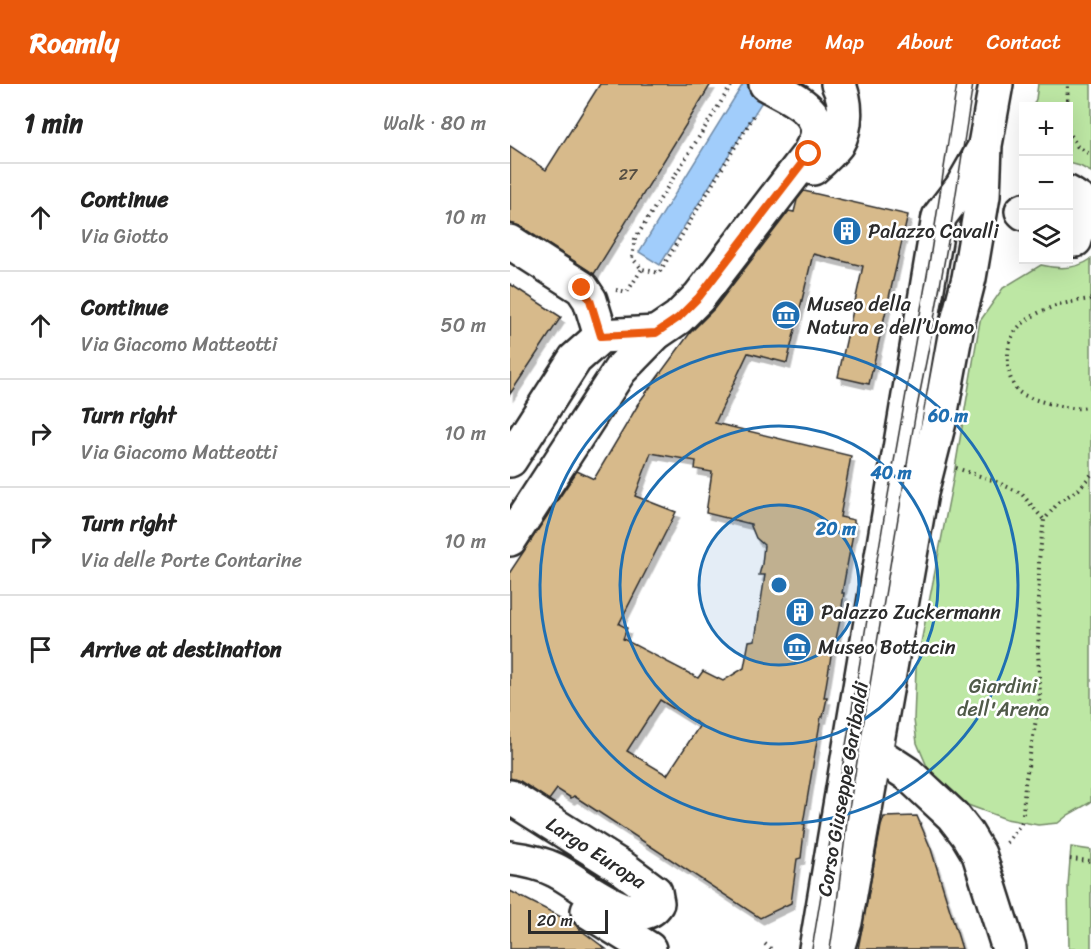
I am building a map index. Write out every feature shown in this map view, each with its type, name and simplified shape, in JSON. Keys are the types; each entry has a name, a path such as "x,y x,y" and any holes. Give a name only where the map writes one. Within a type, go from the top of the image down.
{"street":[{"path":"782,189 826,158 838,142 844,123 844,104 838,84"},
{"name":"Corso Giuseppe Garibaldi","path":"837,949 845,922 921,493 939,422 957,325 969,278 983,196 985,145 996,84"},
{"path":"510,539 620,370 656,333 678,318 699,297 809,154 818,136 817,120 806,107 764,94"},
{"name":"Corso Giuseppe Garibaldi","path":"816,949 939,217 962,187 985,145"},
{"path":"1073,196 1085,204 1080,211 1086,223 1077,227 1075,240 1073,240"},
{"path":"510,242 582,288 590,300 601,336"},
{"path":"511,456 575,359 601,336 656,333"},
{"path":"876,753 908,774 953,816 967,834 979,854 1009,949"},
{"name":"Largo Europa","path":"510,797 624,869 655,892 657,903 654,909 634,913 615,906 555,870 528,860 510,860"},
{"name":"Largo Europa","path":"510,860 649,949"}],"path":[{"path":"1067,102 1068,84"},
{"path":"731,86 635,239 632,258 642,269 659,273 764,94"},
{"path":"1073,139 1077,146 1091,155"},
{"path":"627,292 642,269"},
{"path":"1091,299 1066,302 1038,313 1020,326 1008,346 1008,372 1019,392 1027,397 1074,408 1091,407"},
{"path":"949,466 992,480 1021,493 1044,520"},
{"path":"1023,814 1027,772 1040,696 1039,560 1044,520 1059,502 1078,489 1091,475"},
{"path":"1007,843 1022,822"},
{"path":"1070,859 1091,861"},
{"path":"765,944 771,949"}],"green space":[{"path":"1038,84 1091,84 1091,172 1073,164 1073,102 1035,102"},
{"name":"Giardini dell'Arena","path":"1091,259 1091,802 1058,823 1038,825 1006,819 957,801 929,771 917,743 914,720 916,668 953,480 980,321 1003,288 1041,265 1067,268"},
{"path":"1071,847 1091,850 1091,949 1069,949 1068,886"}],"water":[{"path":"743,84 773,84 660,265 639,252"}],"building":[{"path":"600,84 711,84 594,274 520,226 510,223 510,146 546,170"},
{"path":"804,191 908,215 869,384 838,377 863,266 813,254 787,363 748,353 715,423 851,456 840,517 854,520 855,523 842,593 844,593 840,620 835,644 833,644 824,698 827,698 823,717 821,717 803,824 805,824 801,858 797,859 791,903 760,918 574,796 571,798 557,789 549,800 520,781 510,778 510,572 577,471 594,479 637,405 690,333 714,309 789,211 794,212 797,200","holes":["651,453 696,461 695,469 712,472 706,513 751,524 756,538 764,545 759,575 765,575 755,640 749,641 744,668 723,681 703,671 698,678 623,639 627,628 619,624 676,512 635,496","660,700 700,725 667,775 627,751"]},
{"path":"510,284 561,317 510,394"},
{"path":"917,816 931,849 962,949 858,949 884,817"},
{"path":"510,891 575,924 606,949 510,949"}],"tram line":[{"path":"812,949 930,258 957,84"},
{"path":"830,949 847,821 915,417 952,219 973,84"}],"place":[{"name":"Palazzo Cavalli","path":"847,231"},
{"name":"Museo della Natura e dell’Uomo","path":"786,315"},
{"name":"Palazzo Zuckermann","path":"800,612"},
{"name":"Museo Bottacin","path":"797,647"}],"route":[{"path":"582,288 590,300 601,336 656,333 678,318 699,297 809,154"}]}
